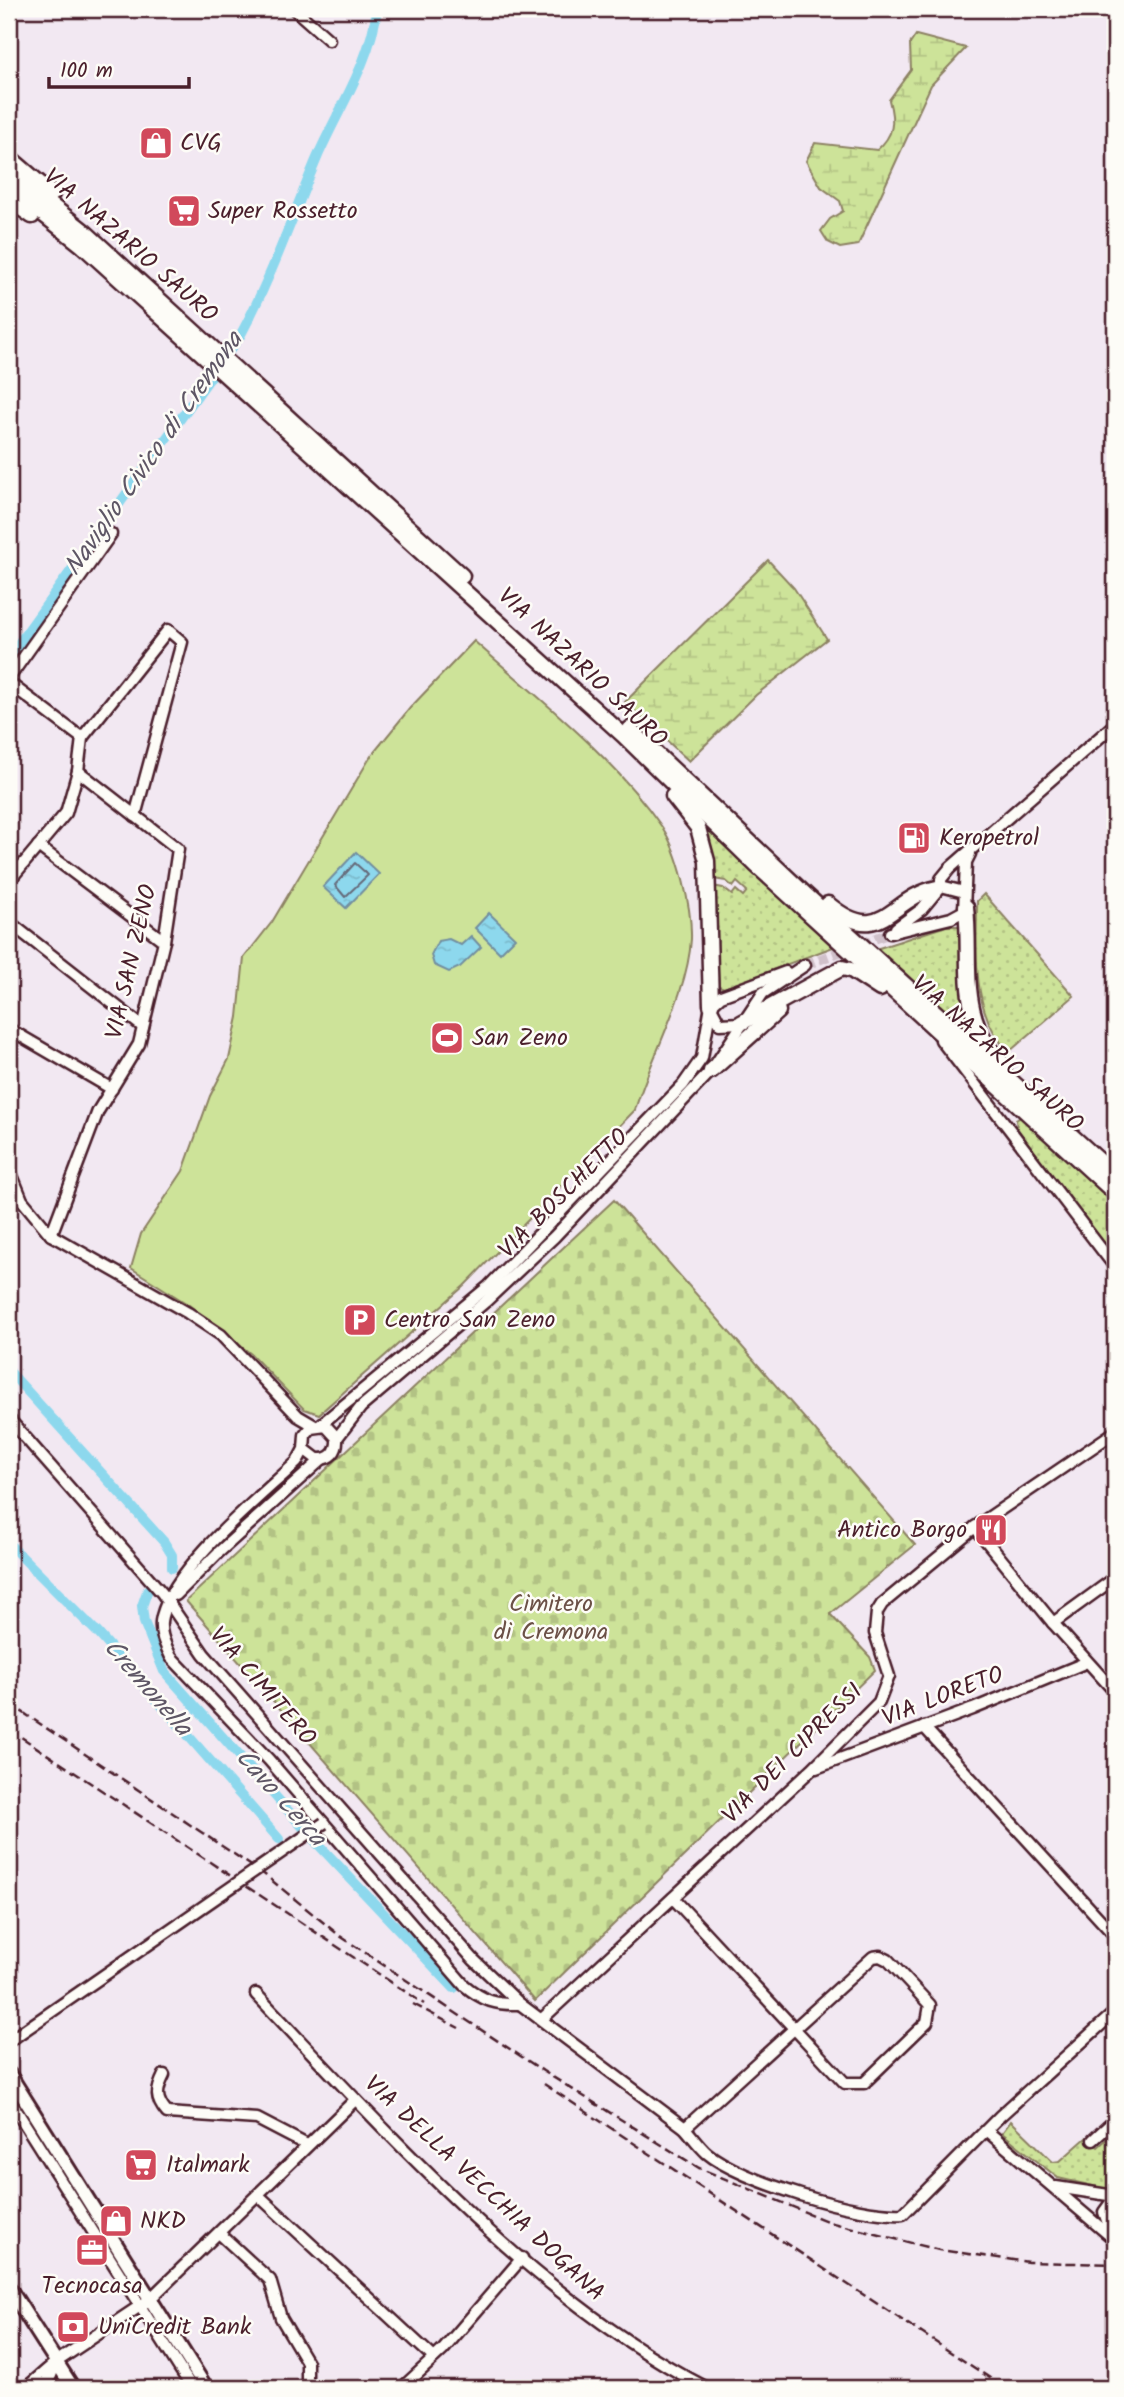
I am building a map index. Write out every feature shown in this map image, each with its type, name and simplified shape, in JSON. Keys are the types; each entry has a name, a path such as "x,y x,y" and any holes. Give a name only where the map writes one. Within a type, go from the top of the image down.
{"highway":[{"path":"9,157 54,197 85,232"},
{"name":"VIA NAZARIO SAURO","path":"10,178 85,232 214,357 227,376 624,735 756,865 1115,1193"},
{"name":"VIA NAZARIO SAURO","path":"10,178 121,280 214,357 259,390 657,754 806,895 1115,1175"},
{"path":"9,200 121,280"},
{"path":"624,735 646,766 689,815 702,841 709,880 711,1005"},
{"path":"806,895 817,896 837,912 855,922 865,924 892,912 925,891 939,887"},
{"path":"966,907 967,990 975,1021 993,1054 1012,1072 1013,1084"},
{"path":"741,1023 791,998 829,972 842,968 860,975 930,1025"},
{"path":"711,1071 791,998"}],"main road":[{"path":"9,2074 144,2304 206,2388"},
{"path":"9,2288 73,2388"}],"street":[{"path":"294,9 329,40"},
{"path":"82,738 9,681 111,534"},
{"path":"9,881 66,813 78,771 82,738 167,630 182,642 135,816 78,771"},
{"path":"972,850 966,862 966,907 951,918 890,933 922,909 950,868 1115,724"},
{"name":"VIA SAN ZENO","path":"51,1235 98,1111 139,1044 164,941 178,849 135,816"},
{"path":"38,846 164,941"},
{"path":"939,887 964,892"},
{"path":"9,922 143,1027"},
{"name":"VIA BOSCHETTO","path":"805,965 763,993 711,1071 554,1237 485,1303 361,1407 337,1438 332,1454 322,1459 219,1552 168,1603 205,1549 297,1462 307,1431 318,1426 489,1286 683,1085 706,1047 711,1005 721,996 805,965"},
{"path":"711,1005 713,1015 720,1024 741,1023"},
{"path":"930,1025 1115,1267"},
{"path":"9,1029 111,1089"},
{"path":"9,1168 22,1200 51,1235 188,1312 221,1335 298,1416 331,1429 337,1438"},
{"path":"298,1416 304,1444 312,1457 322,1459"},
{"path":"9,1419 168,1603"},
{"name":"VIA DEI CIPRESSI","path":"542,2019 812,1769 878,1702 885,1691 889,1676 876,1633 879,1607 975,1527 1115,1432"},
{"path":"975,1527 1053,1623 1115,1692"},
{"path":"1053,1623 1115,1578"},
{"name":"VIA CIMITERO","path":"168,1603 161,1629 172,1657 324,1824 464,1985 480,1998 497,2005 520,2004"},
{"name":"VIA CIMITERO","path":"168,1603 204,1654 474,1960 520,2004 685,2128 707,2153 741,2173 826,2202 884,2215 903,2214 1000,2116 1115,2012"},
{"name":"VIA LORETO","path":"812,1769 1087,1662"},
{"path":"924,1727 1115,1936"},
{"path":"9,2041 324,1824"},
{"path":"673,1898 794,2028 845,2082 855,2085 864,2083 927,2022 930,2005 888,1960 880,1956 873,1957 794,2028 685,2128"},
{"name":"VIA DELLA VECCHIA DOGANA","path":"256,1994 355,2100 522,2258 611,2332 660,2364 707,2388"},
{"path":"164,2075 156,2090 158,2103 167,2113 257,2119 307,2145"},
{"path":"9,2099 144,2304 192,2388"},
{"path":"26,2388 56,2362 144,2304 355,2100"},
{"path":"1093,2140 1115,2120"},
{"path":"987,2131 1115,2241"},
{"path":"1052,2186 1115,2197"},
{"path":"1052,2186 1112,2228"},
{"path":"258,2195 434,2358"},
{"path":"1112,2228 1104,2217 1105,2208 1115,2197"},
{"path":"219,2233 270,2280 280,2311 307,2362 307,2388"},
{"path":"402,2388 434,2358 522,2258"},
{"path":"39,2388 50,2378 56,2362"}],"green space":[{"path":"916,35 966,48 931,85 858,245 840,248 828,242 821,231 830,219 843,211 840,201 821,187 806,161 815,143 877,150 883,144 892,128 889,100 911,70 910,44"},
{"path":"768,560 794,588 827,639 756,695 689,761 625,702"},
{"name":"San Zeno","path":"474,641 598,752 662,827 674,851 687,897 691,926 688,960 676,1003 635,1110 464,1286 319,1414 304,1409 251,1354 189,1305 131,1268 141,1234 183,1171 210,1096 229,1059 238,1017 244,958 272,922 371,756 410,708"},
{"path":"699,818 833,947 724,988 719,986 713,886 723,888 732,895 736,890 743,896 747,891 737,882 733,887 726,881 714,879"},
{"path":"984,894 1074,996 1009,1052 996,1036 988,1019 978,981 977,901"},
{"path":"946,926 961,926 964,989 971,1018 985,1048 876,949"},
{"path":"1022,1116 1115,1200 1115,1261 1017,1128 1016,1120"},
{"name":"Cimitero di Cremona","path":"614,1200 915,1545 830,1614 870,1657 875,1670 535,2001 186,1601"},
{"path":"1011,2121 1053,2162 1060,2161 1087,2137 1098,2147 1108,2138 1115,2147 1115,2191 1058,2178 1002,2133"}],"water":[{"path":"356,852 379,874 346,908 323,887"},
{"path":"489,913 515,938 500,953 475,928"},
{"path":"471,936 481,947 460,967 449,972 434,965 431,955 438,941 449,939 461,945"}],"waterway":[{"name":"Naviglio Civico di Cremona","path":"9,657 240,336 271,270 317,158 361,67 377,9"},
{"name":"Cavo Cerca","path":"9,1371 164,1542 172,1555 172,1568"},
{"name":"Cremonella","path":"9,1544 98,1633 279,1839"},
{"name":"Cavo Cerca","path":"148,1589 142,1606 144,1622 164,1671 316,1842 454,1988"}],"tunnel":[{"path":"805,965 890,933"}],"railway":[{"path":"9,1703 265,1875 340,1936 543,2071 699,2168 829,2222 939,2250 1028,2262 1115,2264"},
{"path":"9,1729 424,2004"},
{"path":"413,2004 459,2028"},
{"path":"544,2084 1005,2388"}],"place":[{"name":"CVG","path":"156,143"},
{"name":"Super Rossetto","path":"184,211"},
{"name":"Keropetrol","path":"914,838"},
{"name":"San Zeno","path":"447,1038"},
{"name":"Centro San Zeno","path":"360,1320"},
{"name":"Antico Borgo","path":"991,1530"},
{"name":"Italmark","path":"141,2165"},
{"name":"NKD","path":"116,2221"},
{"name":"Tecnocasa","path":"92,2250"},
{"name":"UniCredit Bank","path":"73,2327"}]}
